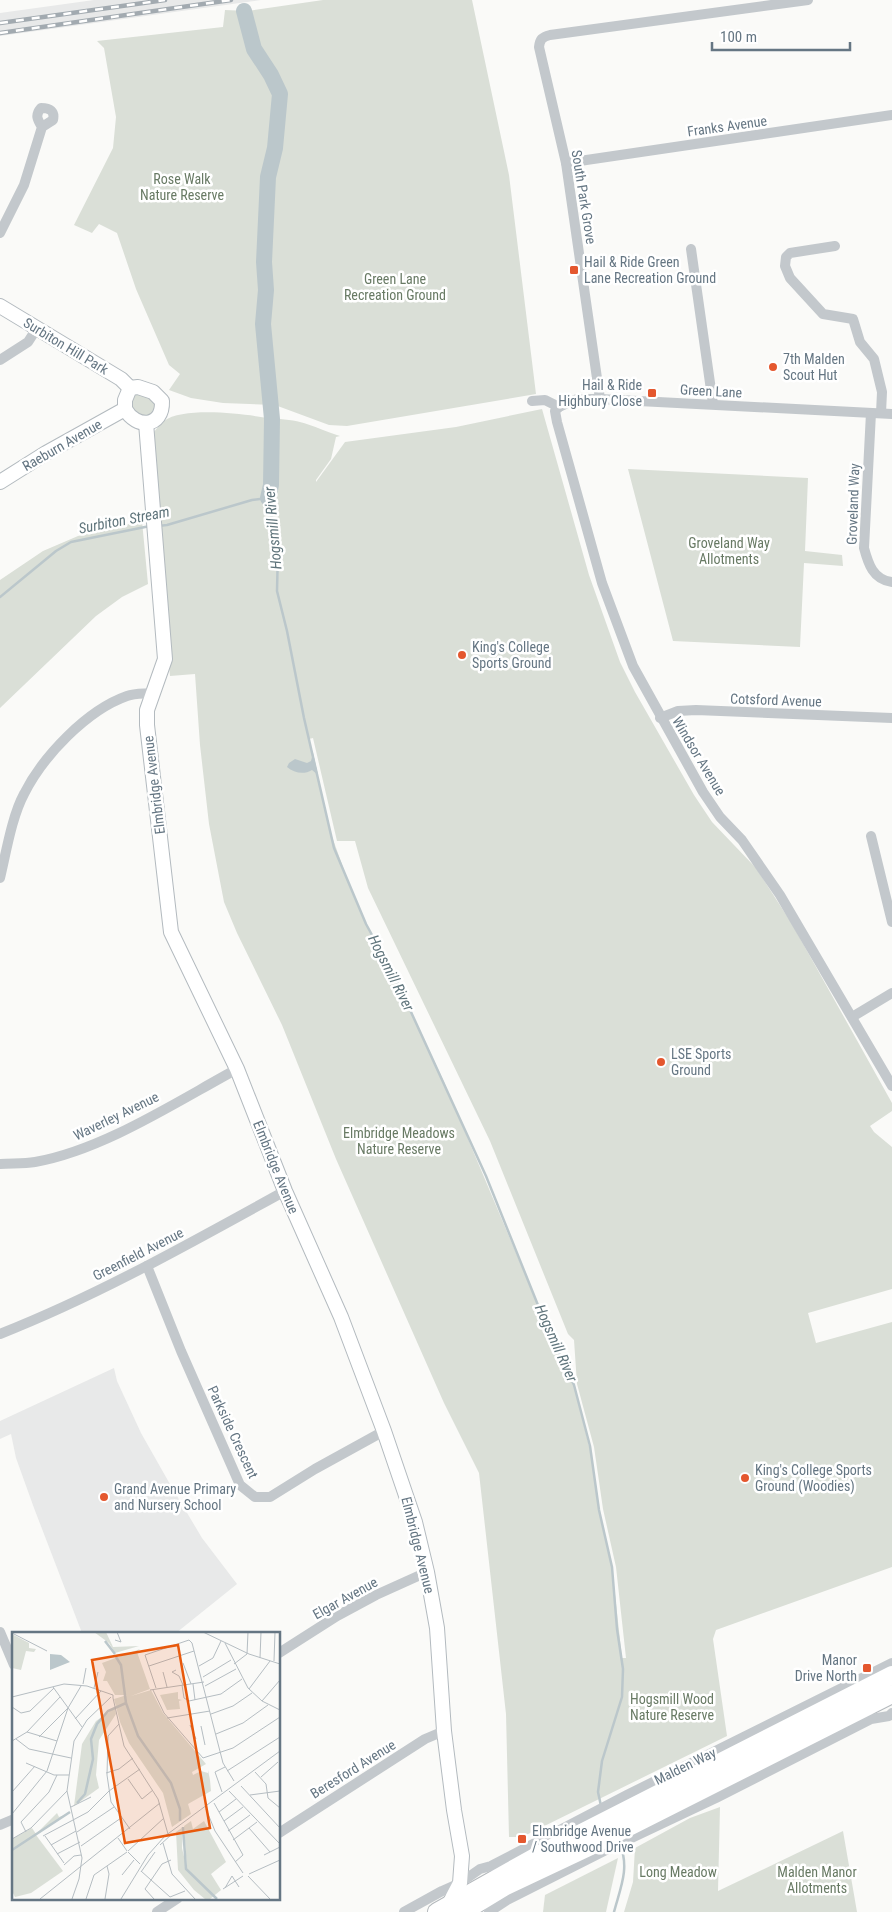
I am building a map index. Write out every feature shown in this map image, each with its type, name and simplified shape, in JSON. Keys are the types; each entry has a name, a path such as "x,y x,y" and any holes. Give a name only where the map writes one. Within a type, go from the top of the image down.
{"highway":[{"name":"Malden Way","path":"596,1834 892,1676"},
{"name":"Malden Way","path":"636,1813 892,1694"},
{"path":"450,1909 504,1887 596,1834"}],"street":[{"name":"South Park Grove","path":"600,399 566,163 540,40 544,36 550,35 808,0"},
{"name":"Franks Avenue","path":"566,163 892,115"},
{"path":"0,233 24,185 42,127"},
{"name":"Groveland Way","path":"835,246 790,253 786,257 786,266 790,278 823,314 853,319 860,342 874,359 882,392 876,413 864,548 868,563 875,574 892,582"},
{"path":"691,249 713,404"},
{"name":"Surbiton Hill Park","path":"0,306 121,379 130,388"},
{"path":"0,360 28,342 37,328"},
{"path":"138,387 153,392 162,401 160,416 155,422 146,423 135,419 125,409 125,400 130,388 138,387"},
{"name":"Green Lane","path":"559,407 577,399 600,399 892,414"},
{"path":"532,402 545,400 559,407"},
{"name":"Windsor Avenue","path":"559,407 555,411 557,422 602,583 633,666 660,718 703,792 720,817 742,840 780,896 892,1086"},
{"name":"Raeburn Avenue","path":"0,482 46,453 125,409"},
{"name":"Elmbridge Avenue","path":"146,423 165,659 147,710 147,726 171,932 237,1069 285,1191 341,1317 384,1431 415,1522 427,1572 437,1628 444,1731 462,1856 460,1883 450,1909"},
{"path":"0,878 23,795 40,766 59,743 109,704 129,695 153,693"},
{"name":"Cotsford Avenue","path":"660,718 678,711 696,710 892,718"},
{"path":"871,836 892,922"},
{"path":"852,1017 892,993"},
{"name":"Waverley Avenue","path":"0,1164 34,1162 74,1152 115,1135 237,1069"},
{"name":"Greenfield Avenue","path":"0,1334 45,1316 148,1266 285,1191"},
{"name":"Parkside Crescent","path":"148,1266 181,1351 240,1485 255,1497 270,1497 315,1469 384,1431"},
{"name":"Elgar Avenue","path":"280,1652 336,1616 427,1572"},
{"path":"0,1632 4,1653"},
{"name":"Malden Way","path":"404,1912 460,1883 480,1869 596,1834 636,1813 892,1663"},
{"name":"Malden Way","path":"636,1813 716,1798 871,1718 891,1716"},
{"name":"Beresford Avenue","path":"280,1832 425,1739 444,1731"},
{"path":"0,1825 12,1820"},
{"path":"489,1912 596,1834"},
{"path":"462,1856 469,1864 480,1869"},
{"path":"157,1912 175,1900"}],"shaded area":[{"path":"94,0 261,0 0,36 0,13"},
{"path":"313,753 318,775 312,770 299,773 287,767 295,759 307,763 311,761"},
{"name":"Grand Avenue Primary and Nursery School","path":"114,1368 117,1381 141,1433 171,1486 202,1538 237,1584 177,1632 82,1632 16,1458 11,1434 0,1439 0,1421"}],"green space":[{"name":"Green Lane Recreation Ground","path":"323,0 472,0 509,175 536,394 347,426 329,425 275,405 223,403 191,398 169,390 180,374 169,365 136,289 117,233 99,224 92,233 74,225 113,148 116,117 104,48 97,41 223,27 225,10 248,11"},
{"path":"136,393 152,397 159,411 146,418 131,409 131,396"},
{"path":"542,409 589,575 620,662 635,692 694,795 712,822 756,868 792,924 892,1103 892,1111 870,1126 874,1132 892,1147 892,1289 808,1313 816,1343 892,1322 892,1567 716,1630 713,1639 727,1736 522,1837 509,1837 506,1714 479,1473 444,1403 336,1159 282,1025 224,902 209,824 200,745 195,674 170,676 162,586 154,432 164,421 173,416 201,412 233,413 272,419 272,456 276,453 273,454 275,419 308,424 340,436 336,437 331,459 316,482 345,442 456,427","holes":["313,738 337,841 355,841 368,888 490,1141 568,1334 574,1340 577,1384 594,1447 603,1509 616,1567 626,1658 622,1658 612,1567 599,1510 590,1450 574,1385 548,1329 444,1082 395,977 366,924 349,884 330,831 309,739"]},
{"name":"Groveland Way Allotments","path":"628,469 808,478 805,551 842,555 843,566 804,563 800,647 673,641"},
{"path":"142,521 148,584 122,597 96,616 0,708 0,580 43,551 78,536"},
{"path":"720,1807 718,1891 843,1831 857,1912 624,1912 633,1882 635,1848 690,1818"},
{"path":"618,1858 606,1912 543,1912 545,1895"}],"waterway":[{"name":"Hogsmill River","path":"244,11 254,49 271,75 280,94 275,148 268,177 264,262 266,290 263,324 272,419 271,485 268,498"},
{"name":"Hogsmill River","path":"158,526 252,500 268,498 278,549 277,591 334,848 366,924 395,977 486,1176 548,1330 574,1385 590,1446 599,1510 612,1567 617,1629 623,1669 622,1697 602,1761 598,1792 601,1806"},
{"name":"Surbiton Stream","path":"0,597 56,551 71,542 150,526"},
{"name":"Hogsmill River","path":"614,1912 624,1870 623,1854 620,1845"}],"railway":[{"path":"0,23 165,0"},
{"path":"0,33 231,0"}],"place":[{"name":"Hail & Ride Green Lane Recreation Ground","path":"574,270"},
{"name":"7th Malden Scout Hut","path":"773,367"},
{"name":"Hail & Ride Highbury Close","path":"652,393"},
{"name":"King's College Sports Ground","path":"462,655"},
{"name":"LSE Sports Ground","path":"661,1062"},
{"name":"King's College Sports Ground (Woodies)","path":"745,1478"},
{"name":"Grand Avenue Primary and Nursery School","path":"104,1497"},
{"name":"Manor Drive North","path":"867,1668"},
{"name":"Elmbridge Avenue / Southwood Drive","path":"522,1839"}],"park label":[{"name":"Rose Walk Nature Reserve","path":"182,187"},
{"name":"Elmbridge Meadows Nature Reserve","path":"399,1142"},
{"name":"Hogsmill Wood Nature Reserve","path":"672,1708"},
{"name":"Long Meadow","path":"678,1872"},
{"name":"Malden Manor Allotments","path":"817,1880"}]}
